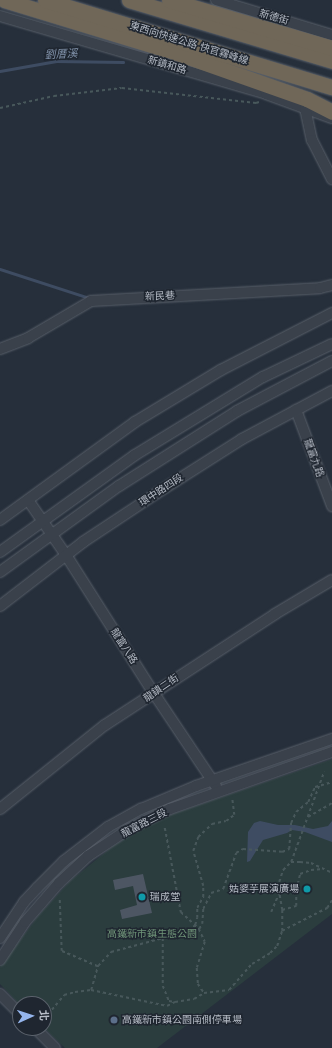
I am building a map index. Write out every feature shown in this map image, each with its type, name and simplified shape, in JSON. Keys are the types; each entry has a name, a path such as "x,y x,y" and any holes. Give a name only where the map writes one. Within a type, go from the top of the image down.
{"highway":[{"path":"4,0 168,50 307,99 330,117"},
{"name":"東西向快速公路 快官霧峰線","path":"45,0 332,87"},
{"path":"129,0 332,61"},
{"path":"168,0 332,48"}],"street":[{"name":"新德街","path":"216,0 332,35"},
{"name":"新鎮和路","path":"0,16 266,94 330,117"},
{"path":"305,108 312,140 332,179"},
{"name":"新民巷","path":"0,349 28,338 91,301 320,288 332,285"},
{"path":"0,520 135,422 221,370 332,313"},
{"path":"0,552 142,451 263,377 332,344"},
{"path":"0,572 118,486 237,412 332,361"},
{"name":"環中路四段","path":"0,606 66,554 157,492 236,443 332,391"},
{"name":"龍富九路","path":"296,410 332,506"},
{"name":"龍富八路","path":"28,500 66,554 153,692 220,792"},
{"name":"龍鎮二街","path":"0,809 105,726 153,692 275,614 332,580"},
{"name":"龍富路三段","path":"0,938 29,896 64,861 108,827 141,809 213,780 332,739"},
{"name":"龍富路三段","path":"0,960 25,922 44,898 88,856 129,829 170,809 332,752"},
{"path":"0,994 12,1006"},
{"path":"43,1036 55,1048"}],"path":[{"path":"0,108 54,96 122,88 256,103 266,94"},
{"path":"271,912 279,893 283,870 291,862 324,772"},
{"path":"199,929 202,924 203,909 211,893 224,889 236,853 243,849 282,852 289,848 291,823 296,812 308,802 315,787 332,782"},
{"path":"91,990 98,966 111,952 163,938 184,935 195,925 197,908 203,897 203,886 193,851 198,837 212,824 226,821 234,815 232,798"},
{"path":"307,818 332,803"},
{"path":"165,828 181,912 199,929 205,942 196,968 198,984 204,994"},
{"path":"291,862 311,864 332,873"},
{"path":"282,910 296,906 296,890 300,874 311,870 325,869"},
{"path":"163,938 163,986 168,1001 175,1002 194,999 204,994 229,990 252,964 270,953 277,946 282,931 282,910 279,893"},
{"path":"60,900 62,951 98,966"},
{"path":"282,931 327,908 332,900"},
{"path":"52,1009 64,995 91,990 159,1006 167,1006 175,1002"}],"green space":[{"name":"高鐵新市鎮生態公園","path":"332,759 332,914 157,1048 65,1048 52,1036 52,996 12,997 0,984 0,967 38,916 70,881 113,846 145,827 173,814"}],"water":[{"path":"260,821 278,825 295,825 313,829 328,826 332,821 332,842 305,832 292,830 287,833 263,840 250,861 247,862 248,832 254,823"}],"building":[{"name":"瑞成堂","path":"143,874 152,913 122,919 120,910 137,905 133,886 115,890 113,880"}],"waterway":[{"name":"劉厝溪","path":"0,71 56,61 123,62"},
{"path":"0,269 89,298"}],"place":[{"name":"姑婆芋展演廣場","path":"307,889"},
{"name":"瑞成堂","path":"142,897"},
{"name":"高鐵新市鎮公園南側停車場","path":"114,1020"}]}
